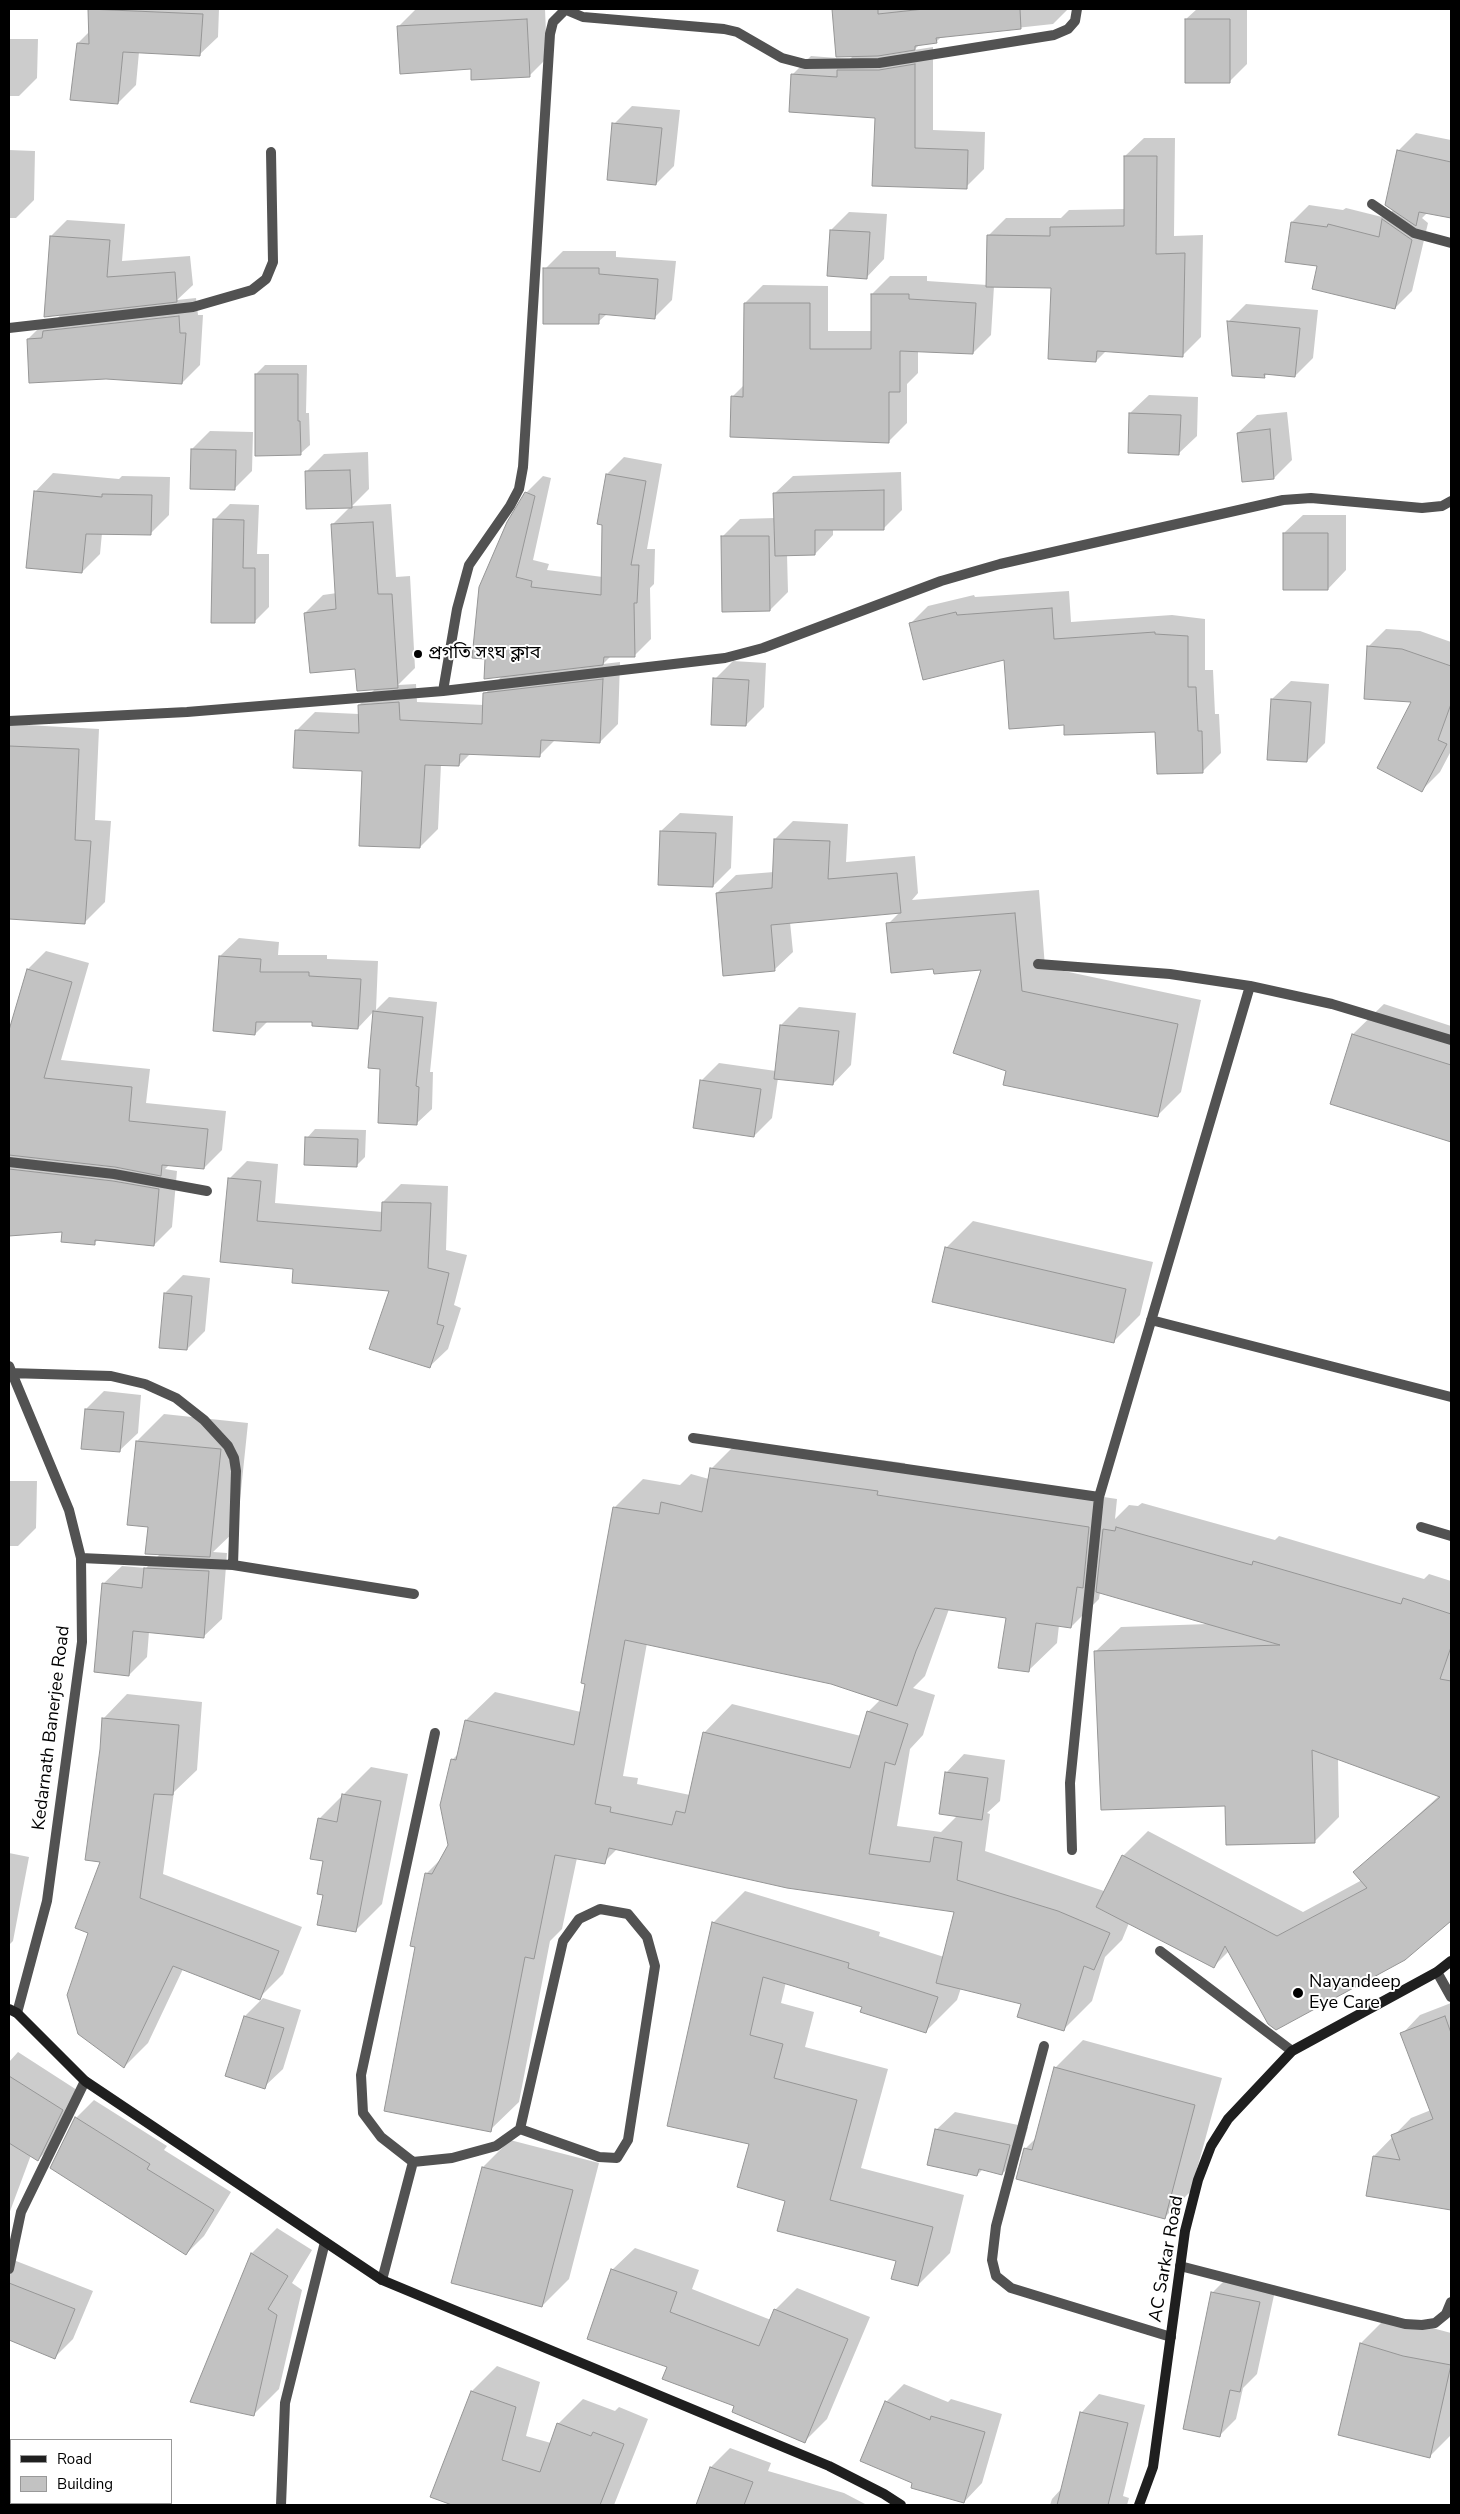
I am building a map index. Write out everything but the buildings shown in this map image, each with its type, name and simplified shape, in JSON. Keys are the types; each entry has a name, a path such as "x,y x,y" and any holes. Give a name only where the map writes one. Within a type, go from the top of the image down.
{"street":[{"path":"443,691 457,609 468,565 510,506 519,488 522,474 536,286 550,34 553,22 564,10 583,17 724,29 737,32 782,58 805,64 823,64 879,63 1054,35 1068,29 1075,21 1077,9"},
{"path":"9,328 193,306 252,290 266,280 273,262 271,152"},
{"path":"1372,204 1414,233 1451,243"},
{"path":"9,721 187,712 443,691 725,658 764,648 942,581 1000,564 1283,500 1311,498 1422,508 1442,506 1451,501"},
{"path":"1038,964 1170,974 1250,986 1332,1004 1451,1040"},
{"path":"1072,1850 1070,1782 1099,1497 1250,986"},
{"path":"9,1162 114,1174 207,1191"},
{"path":"1152,1320 1451,1397"},
{"path":"10,1370 111,1376 145,1384 176,1398 204,1420 228,1446 234,1458 236,1472 234,1565"},
{"name":"Kedarnath Banerjee Road","path":"10,1370 69,1510 81,1558 82,1642 47,1901 13,2011"},
{"path":"693,1438 1099,1497"},
{"path":"1421,1527 1451,1536"},
{"path":"81,1558 234,1565 414,1594"},
{"path":"435,1733 361,2074 363,2113 381,2137 413,2162 452,2158 496,2146 520,2129 563,1940 579,1919 600,1909 628,1914 646,1937 654,1966 628,2140 617,2158 599,2157 520,2129"},
{"path":"1160,1951 1292,2051"},
{"name":"AC Sarkar Road","path":"1139,2505 1153,2467 1185,2231 1196,2188 1211,2146 1228,2119 1292,2051 1437,1972 1451,1961"},
{"path":"1437,1972 1451,1997"},
{"path":"13,2011 84,2081 382,2280 829,2466 884,2494 901,2505"},
{"path":"1044,2046 996,2226 992,2260 996,2276 1010,2288 1171,2337"},
{"path":"9,2269 21,2212 84,2081"},
{"path":"382,2280 413,2162"},
{"path":"281,2505 285,2403 325,2242"},
{"path":"1180,2266 1405,2324 1422,2325 1435,2323 1446,2314 1451,2302"}],"place":[{"name":"প্রগতি সংঘ ক্লাব","path":"418,654"},
{"name":"Nayandeep Eye Care","path":"1298,1993"}]}
